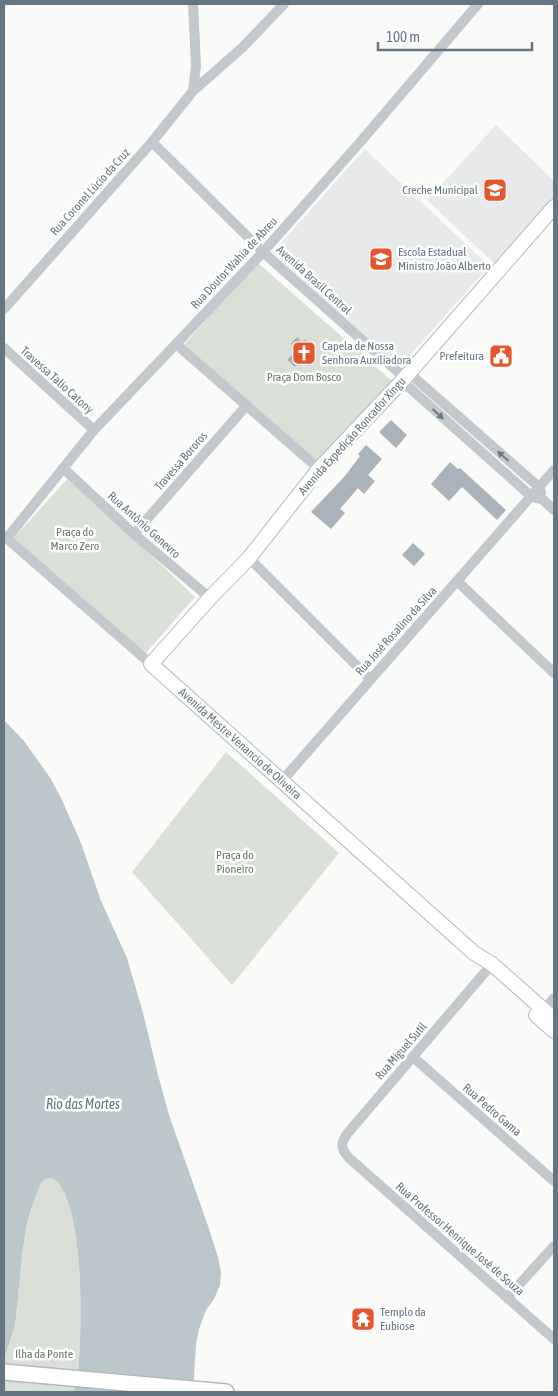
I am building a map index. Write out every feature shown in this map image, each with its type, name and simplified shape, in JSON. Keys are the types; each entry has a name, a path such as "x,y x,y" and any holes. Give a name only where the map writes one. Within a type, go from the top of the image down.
{"main road":[{"path":"4,1372 226,1392"}],"street":[{"path":"193,4 196,66 193,91"},
{"name":"Rua Coronel Lúcio da Cruz","path":"4,309 152,142 193,91 243,48 284,4"},
{"name":"Rua Doutor Wahia de Abreu","path":"5,537 94,430 263,252 478,4"},
{"name":"Avenida Brasil Central","path":"152,142 263,252 537,498 554,510"},
{"name":"Avenida Expedição Roncador Xingu","path":"150,664 249,558 319,469 554,207"},
{"path":"176,344 247,404 319,469"},
{"name":"Travessa Talio Catony","path":"4,348 94,430"},
{"name":"Avenida Brasil Central","path":"403,376 540,488"},
{"name":"Travessa Bororos","path":"134,534 247,404"},
{"name":"Rua Antônio Genevro","path":"63,468 134,534 210,598"},
{"path":"537,498 540,488 554,470"},
{"name":"Rua José Rosalino da Silva","path":"281,782 457,581 537,498"},
{"name":"Avenida Mestre Venancio de Oliveira","path":"5,537 489,967 540,1013 554,1031"},
{"path":"249,558 370,679"},
{"path":"457,581 554,673"},
{"name":"Rua Miguel Sutil","path":"349,1158 342,1146 346,1134 489,967"},
{"path":"540,1013 554,998"},
{"name":"Avenida Mestre Venancio de Oliveira","path":"540,1013 554,1019"},
{"name":"Rua Pedro Gama","path":"413,1057 554,1181"},
{"name":"Rua Professor Henrique José de Souza","path":"349,1158 554,1339"},
{"path":"508,1298 554,1246"}],"shaded area":[{"name":"Creche Municipal","path":"496,125 554,181 554,200 496,265 427,200"},
{"name":"Escola Estadual Ministro João Alberto","path":"365,149 489,266 397,370 273,252"}],"green space":[{"name":"Praça Dom Bosco","path":"257,262 392,381 318,464 184,345"},
{"name":"Praça do Marco Zero","path":"69,477 195,597 146,653 13,539"},
{"name":"Praça do Pioneiro","path":"226,752 339,853 232,985 132,872"},
{"name":"Ilha da Ponte","path":"53,1178 63,1191 71,1210 79,1262 81,1317 78,1366 74,1392 4,1392 4,1359 15,1326 27,1223 41,1183 46,1179"}],"water":[{"name":"Rio das Mortes","path":"4,720 24,741 51,779 62,800 81,843 101,901 127,958 169,1115 218,1257 221,1272 220,1285 214,1299 206,1310 199,1329 196,1344 193,1392 74,1392 78,1366 81,1317 79,1262 71,1210 63,1191 53,1178 46,1179 41,1183 27,1223 15,1326 4,1359"}],"building":[{"name":"Capela de Nossa Senhora Auxiliadora","path":"297,337 302,342 305,339 315,349 308,357 306,355 295,367 287,360 297,350 291,344"},
{"path":"391,420 407,435 396,448 379,432"},
{"path":"366,445 382,459 368,475 375,481 364,494 358,488 340,509 345,513 331,529 311,512 345,476 360,456 358,454"},
{"path":"450,462 458,469 460,468 506,510 497,520 462,487 449,501 431,484"},
{"path":"413,543 425,554 414,566 402,555"}],"place":[{"name":"Creche Municipal","path":"495,190"},
{"name":"Escola Estadual Ministro João Alberto","path":"381,259"},
{"name":"Capela de Nossa Senhora Auxiliadora","path":"304,353"},
{"name":"Prefeitura","path":"501,356"},
{"name":"Templo da Eubiose","path":"363,1319"}]}
